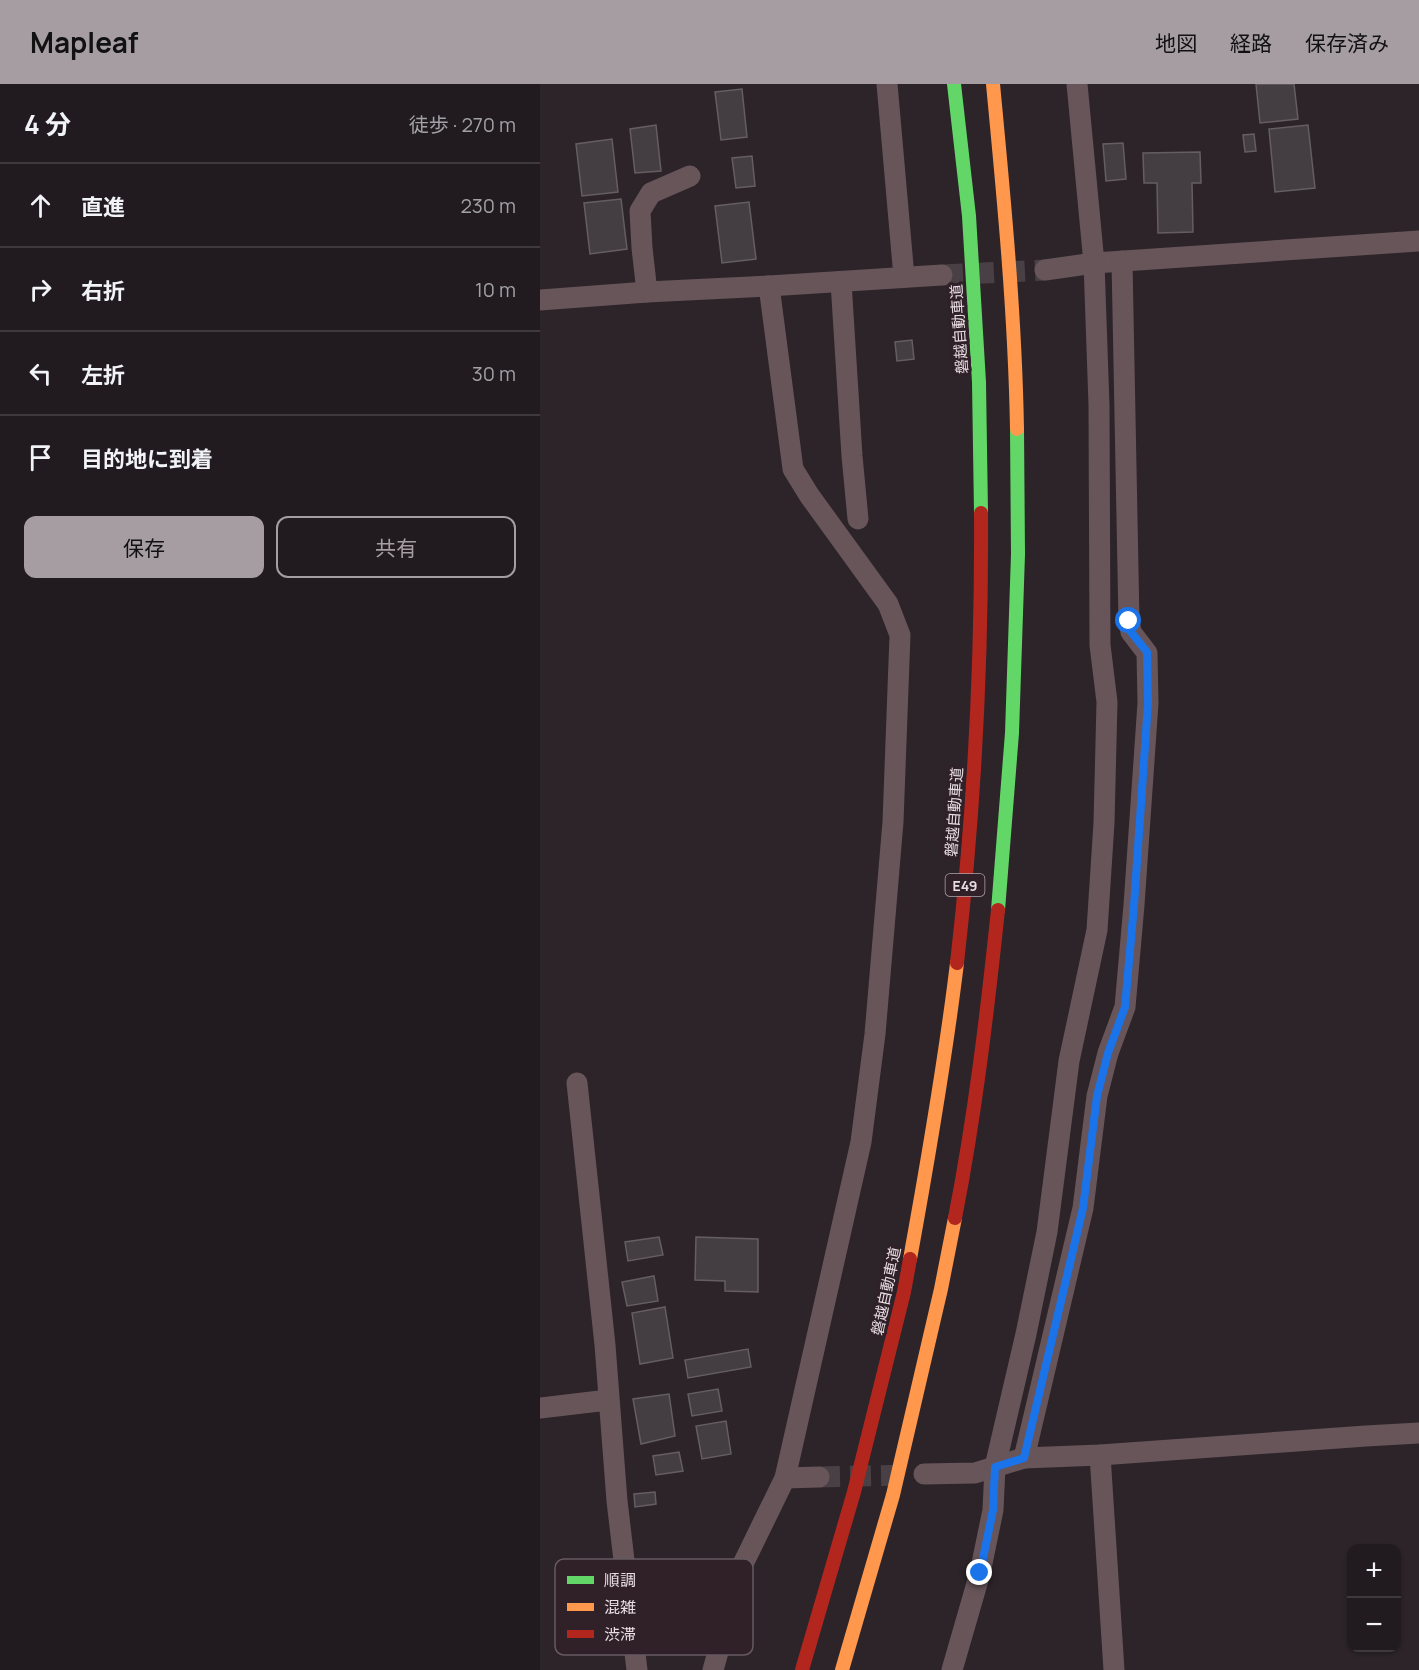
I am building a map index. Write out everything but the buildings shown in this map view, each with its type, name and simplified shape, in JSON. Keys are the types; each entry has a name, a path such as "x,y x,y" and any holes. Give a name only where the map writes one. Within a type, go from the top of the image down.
{"highway":[{"name":"磐越自動車道","path":"802,1670 854,1492 904,1292 948,1038 964,900 976,708 981,554 980,393 969,216 954,84"},
{"name":"E49","path":"842,1670 893,1495 941,1288 969,1145 984,1042 999,905 1012,733 1018,554 1016,375 1006,217 993,84"}],"street":[{"path":"887,84 904,277"},
{"path":"952,1670 980,1573 993,1510 995,1467 1047,1232 1069,1061 1097,930 1104,823 1107,702 1100,645 1099,405 1095,263 1077,84"},
{"path":"647,291 640,211 651,193 690,176"},
{"path":"1045,270 1095,263 1419,241"},
{"path":"1024,1458 1083,1208 1097,1096 1108,1053 1125,1007 1133,917 1148,703 1148,664 1147,652 1131,632 1129,621 1122,261"},
{"path":"540,300 647,291 942,275"},
{"path":"841,282 858,519"},
{"path":"745,1559 785,1478 861,1142 875,1034 893,822 900,635 888,604 809,495 793,469 769,286"},
{"path":"577,1083 605,1345 608,1400 624,1559"},
{"path":"540,1408 608,1400"},
{"path":"924,1474 975,1473 1024,1458 1100,1455 1419,1433"},
{"path":"1100,1455 1114,1670"},
{"path":"785,1478 819,1477"},
{"path":"635,1655 637,1670"},
{"path":"713,1670 717,1655"}],"tunnel":[{"path":"942,275 1045,270"},
{"path":"819,1477 909,1475"}],"traffic: fast":[{"path":"954,84 969,216 979,382 981,513"},
{"path":"998,910 1012,733 1018,554 1017,429"}],"traffic: slow":[{"path":"993,84 1005,213 1017,429"},
{"path":"910,1259 936,1111 957,963"},
{"path":"842,1670 893,1495 941,1289 955,1218"}],"traffic: jam":[{"path":"957,963 976,738 981,513"},
{"path":"955,1218 980,1065 998,910"},
{"path":"802,1670 854,1492 904,1292 910,1259"}],"route":[{"path":"980,1573 993,1510 995,1467 1024,1458 1083,1208 1097,1096 1108,1053 1125,1007 1148,703 1147,652 1131,632 1129,621"}]}
